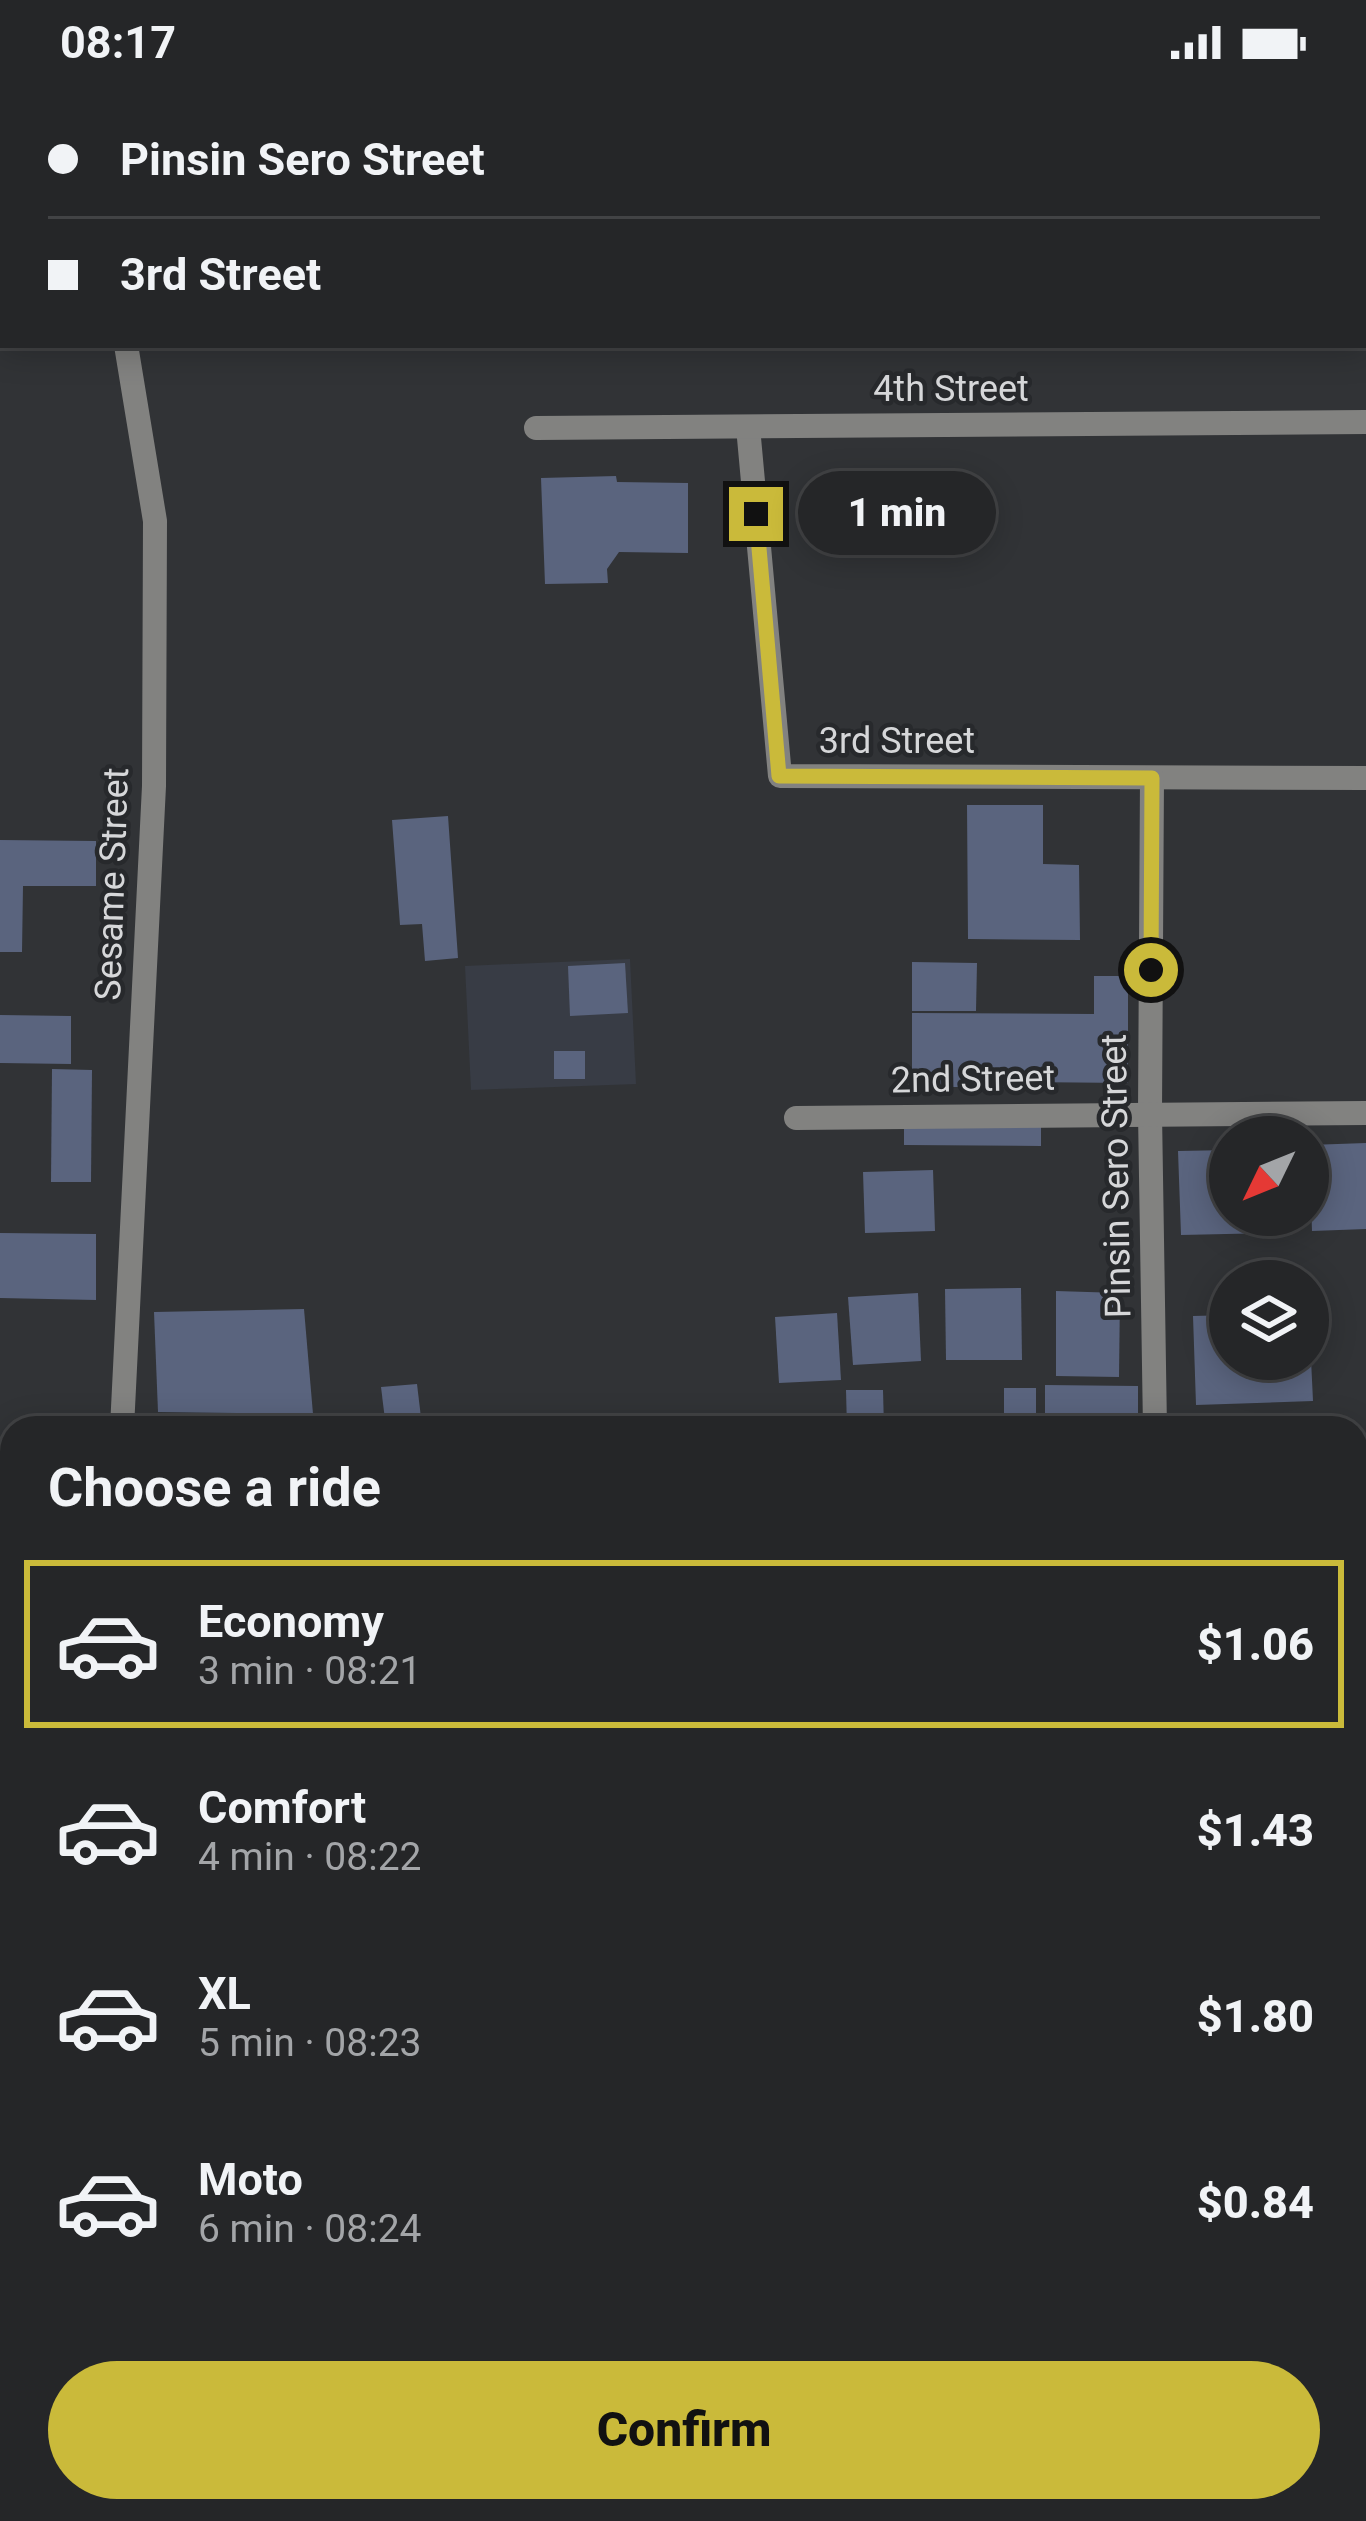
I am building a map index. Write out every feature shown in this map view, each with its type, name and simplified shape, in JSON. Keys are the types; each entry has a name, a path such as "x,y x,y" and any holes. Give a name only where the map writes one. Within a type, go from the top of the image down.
{"street":[{"name":"Sesame Street","path":"123,1416 154,786 154,521 126,348"},
{"name":"4th Street","path":"536,428 1366,422"},
{"name":"3rd Street","path":"748,427 779,776 1366,778"},
{"name":"Pinsin Sero Street","path":"1152,778 1155,1416"},
{"name":"2nd Street","path":"796,1118 1366,1114"}],"shaded area":[{"path":"630,959 636,1084 471,1090 465,966"}],"building":[{"path":"616,476 617,482 688,483 688,553 619,552 607,569 608,583 545,584 541,478"},
{"path":"967,805 1043,805 1043,864 1079,865 1080,940 968,939"},
{"path":"448,816 458,958 425,961 422,924 400,925 392,820"},
{"path":"0,840 96,841 96,886 23,886 22,952 0,952"},
{"path":"912,962 977,963 976,1011 912,1011"},
{"path":"625,963 628,1013 570,1016 568,966"},
{"path":"1094,976 1128,976 1128,1083 912,1087 912,1013 1094,1014"},
{"path":"0,1015 71,1016 71,1064 0,1063"},
{"path":"554,1051 585,1051 585,1079 554,1079"},
{"path":"52,1069 92,1070 91,1182 51,1182"},
{"path":"904,1123 1041,1124 1041,1146 904,1145"},
{"path":"1366,1143 1366,1229 1329,1230 1329,1144"},
{"path":"1209,1150 1209,1234 1181,1235 1178,1151"},
{"path":"933,1170 935,1231 865,1233 863,1172"},
{"path":"0,1233 96,1234 96,1300 0,1298"},
{"path":"1021,1288 1022,1360 946,1360 945,1289"},
{"path":"1056,1291 1120,1293 1119,1377 1056,1376"},
{"path":"918,1293 921,1361 853,1365 848,1297"},
{"path":"304,1309 313,1414 158,1412 154,1312"},
{"path":"837,1313 841,1380 779,1383 775,1317"},
{"path":"1193,1316 1209,1316 1209,1380 1312,1380 1313,1401 1196,1405"},
{"path":"417,1384 421,1416 385,1416 381,1387"},
{"path":"1045,1385 1138,1386 1138,1416 1045,1416"},
{"path":"1004,1388 1036,1388 1036,1416 1004,1416"},
{"path":"846,1390 883,1390 884,1416 847,1416"}],"route":[{"path":"756,514 779,776 1152,778 1151,970"}]}
